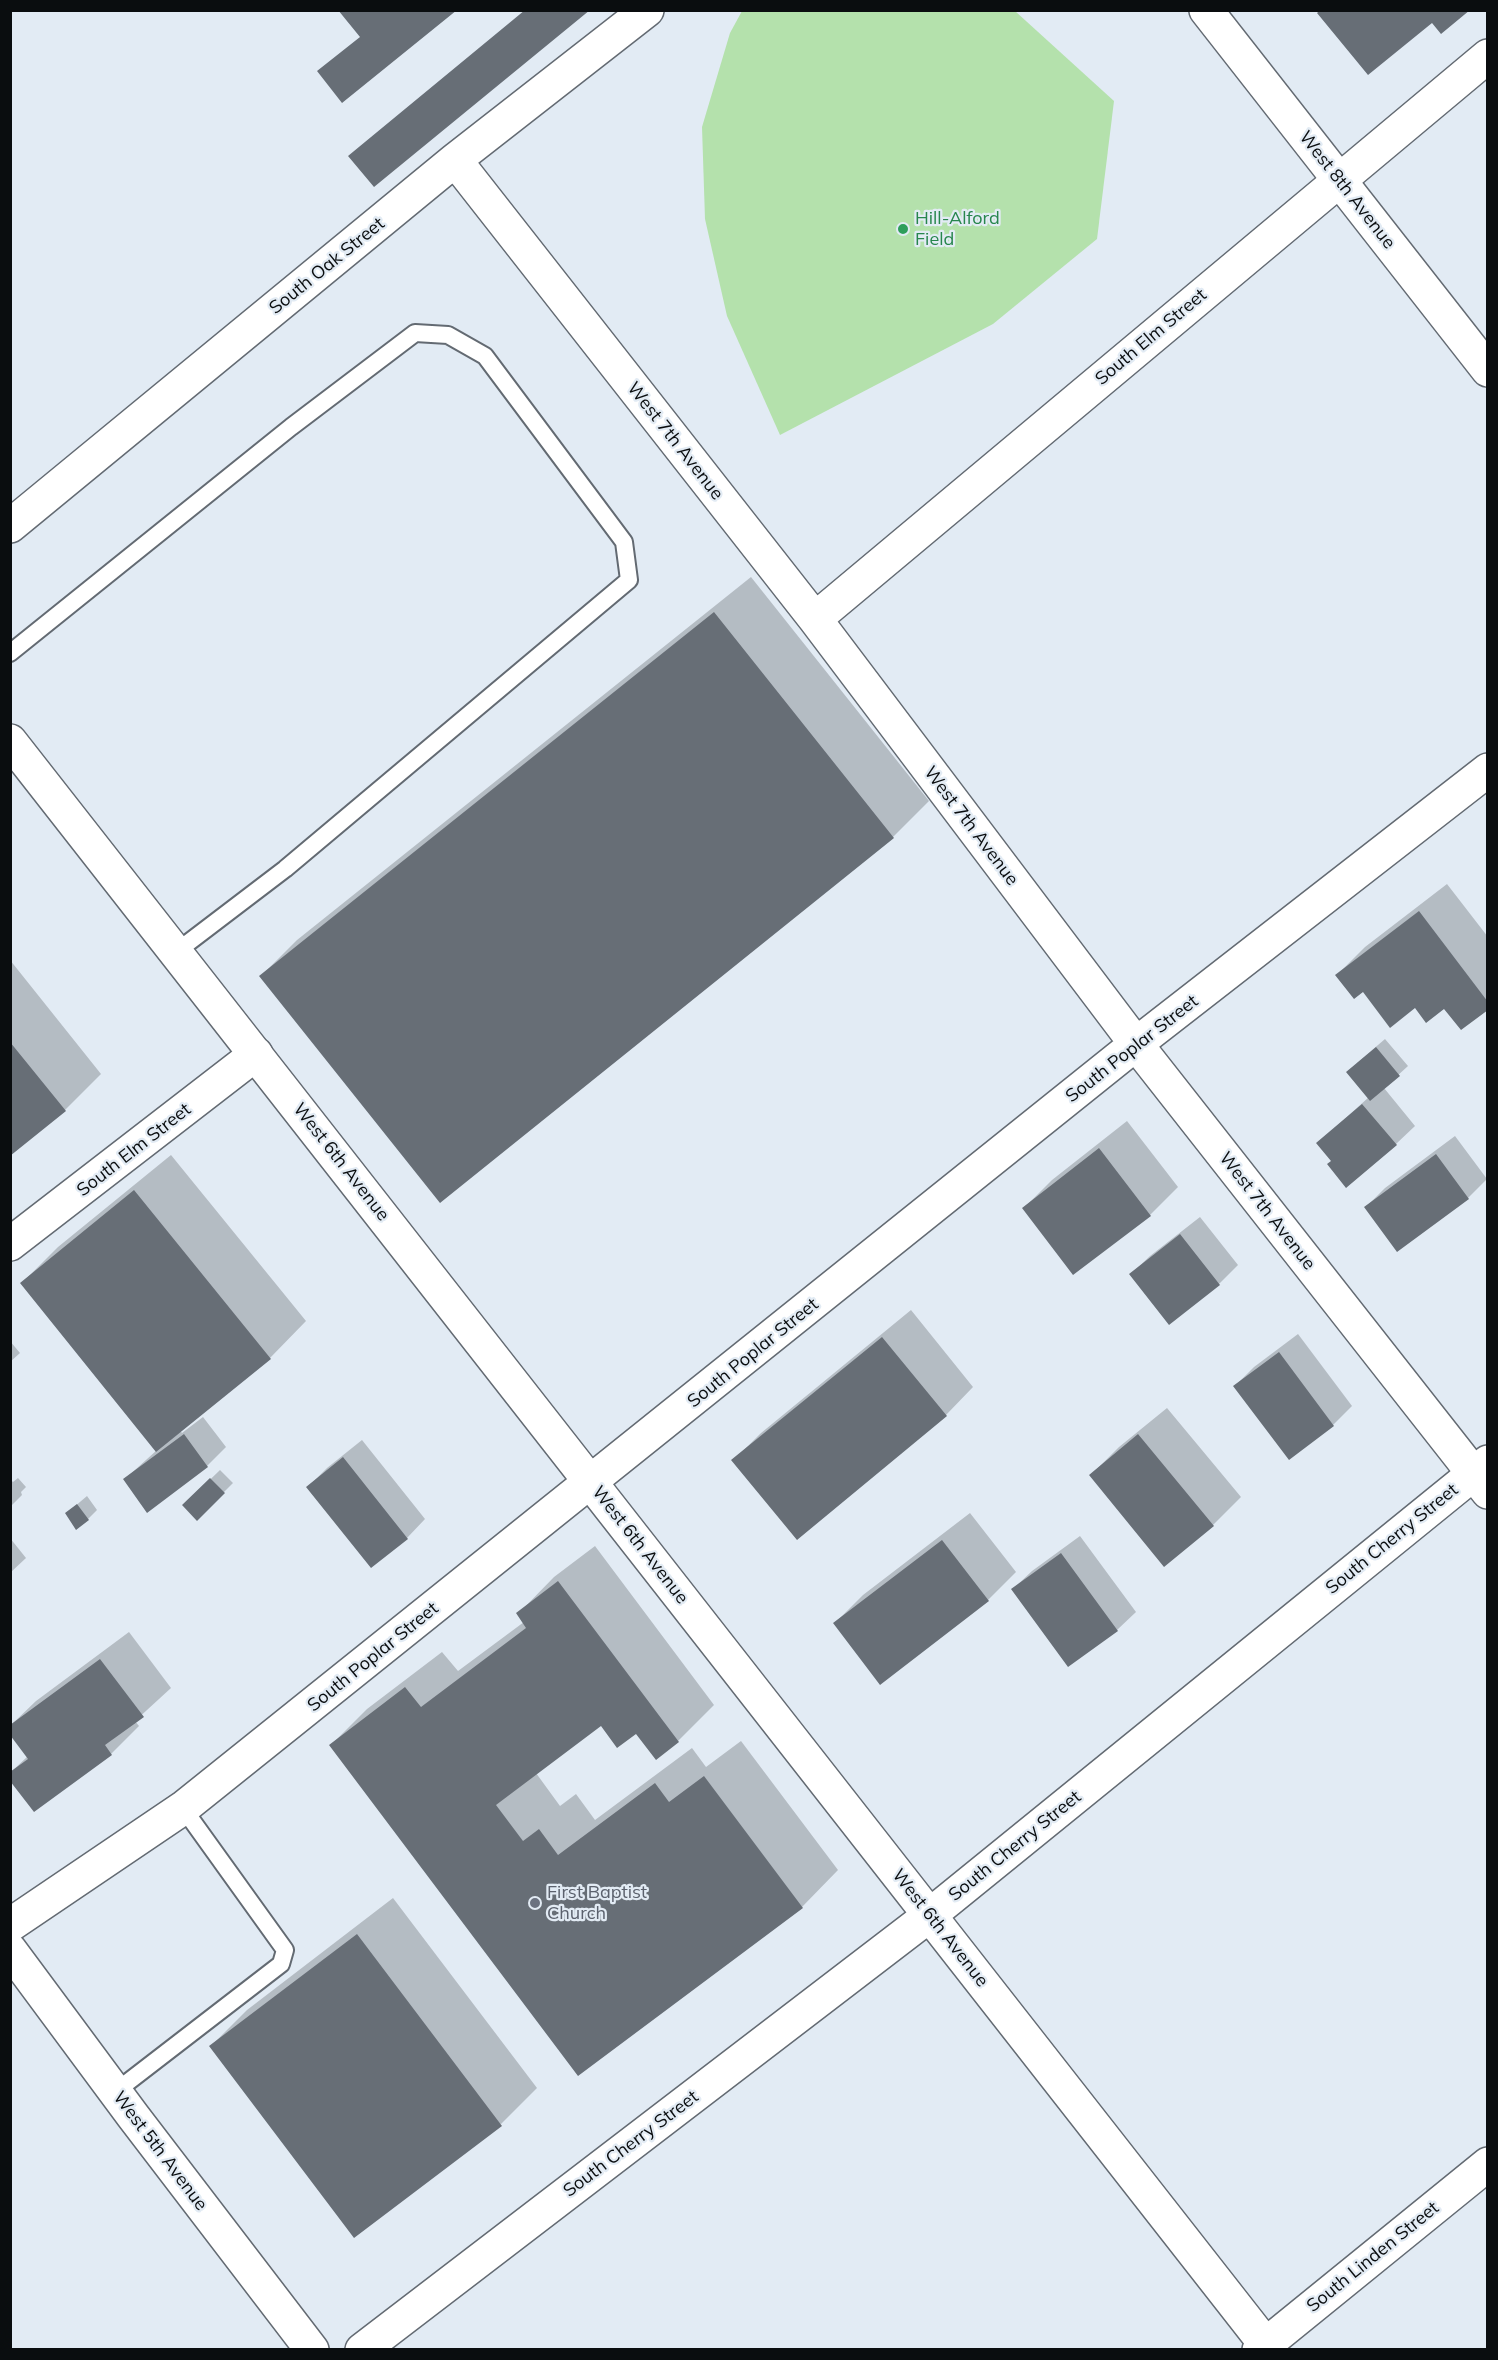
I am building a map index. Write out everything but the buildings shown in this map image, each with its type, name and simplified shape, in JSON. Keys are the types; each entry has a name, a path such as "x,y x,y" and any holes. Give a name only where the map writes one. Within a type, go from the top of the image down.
{"street":[{"name":"South Oak Street","path":"10,526 455,160 647,10"},
{"name":"West 8th Avenue","path":"1206,10 1488,370"},
{"name":"South Elm Street","path":"815,619 1488,56"},
{"name":"West 7th Avenue","path":"455,160 815,619 1136,1044 1483,1476"},
{"name":"West 6th Avenue","path":"10,741 930,1915 1265,2348"},
{"name":"South Poplar Street","path":"10,1926 183,1808 592,1483 1136,1044 1488,770"},
{"name":"South Elm Street","path":"10,1244 256,1054"},
{"name":"South Cherry Street","path":"362,2349 930,1915 1483,1476"},
{"name":"West 5th Avenue","path":"10,1950 115,2092 312,2349"},
{"name":"South Linden Street","path":"1265,2348 1488,2164"}],"lane":[{"path":"10,653 291,427 415,333 448,335 485,356 624,542 628,580 622,586 285,869 176,952"},
{"path":"115,2092 281,1964 285,1950 183,1808"}],"green space":[{"name":"Hill-Alford Field","path":"742,11 1015,11 1114,101 1097,239 993,324 780,435 727,316 705,219 702,127 730,33"}],"place":[{"name":"Hill-Alford Field","path":"903,229"},
{"name":"First Baptist Church","path":"535,1903"}]}
